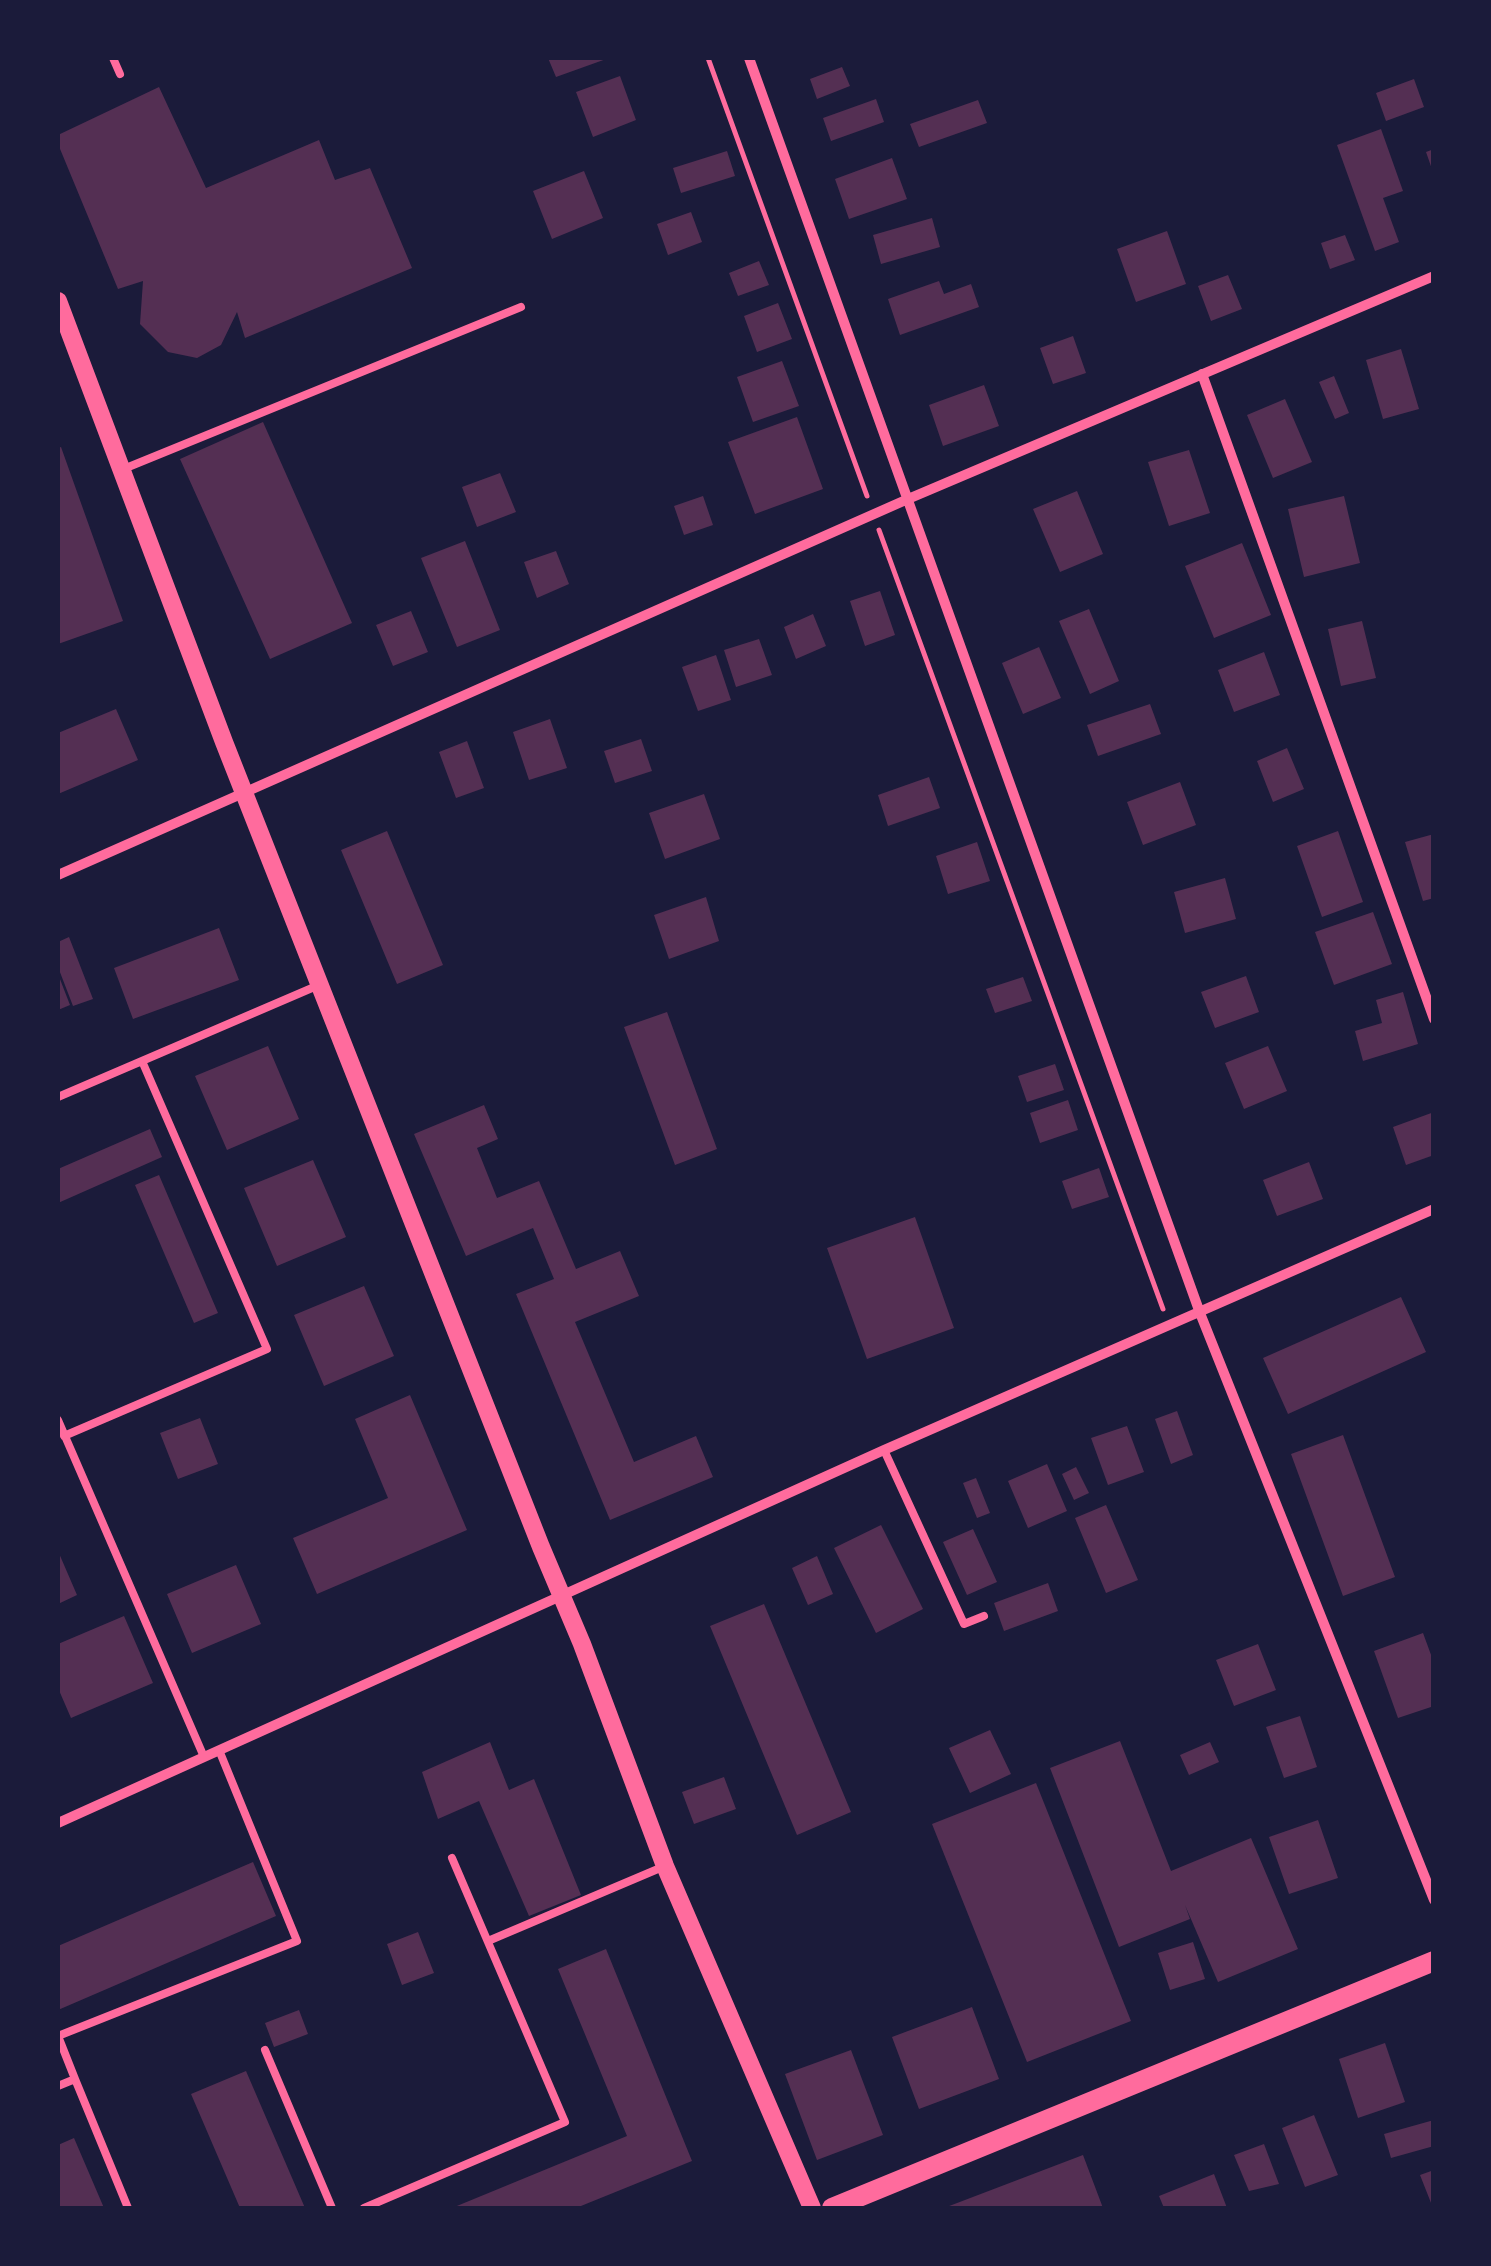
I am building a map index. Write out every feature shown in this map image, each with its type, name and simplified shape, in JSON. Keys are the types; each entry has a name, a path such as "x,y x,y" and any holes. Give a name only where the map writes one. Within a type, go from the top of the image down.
{"main road":[{"path":"832,2208 1434,1961"}],"street":[{"path":"749,58 1200,1313 1434,1900"},
{"path":"58,875 873,514 1434,276"},
{"path":"58,301 244,792 665,1866 812,2208"},
{"path":"1202,374 1434,1019"},
{"path":"58,1823 884,1450 1434,1210"}],"lane":[{"path":"113,58 120,74"},
{"path":"121,470 522,307"},
{"path":"58,1097 319,985"},
{"path":"64,1436 267,1349 142,1061"},
{"path":"58,1420 204,1757"},
{"path":"884,1450 964,1624 984,1616"},
{"path":"128,2208 58,2036 296,1941 220,1750"},
{"path":"364,2208 565,2122 452,1858"},
{"path":"488,1941 665,1866"},
{"path":"264,2050 332,2208"},
{"path":"58,2086 75,2079"}],"path":[{"path":"708,58 1169,1326"}],"building":[{"path":"548,58 609,58 556,77"},
{"path":"842,67 850,86 817,99 810,79"},
{"path":"620,76 636,120 593,137 576,92"},
{"path":"1414,79 1424,107 1386,121 1376,93"},
{"path":"159,87 206,188 319,140 335,180 370,168 412,268 245,338 237,312 221,345 197,358 168,352 140,324 143,281 118,289 58,144 58,135"},
{"path":"876,99 884,122 831,141 823,118"},
{"path":"978,100 987,123 919,147 910,124"},
{"path":"1381,129 1403,191 1383,198 1399,242 1375,251 1337,145"},
{"path":"1434,149 1434,172 1433,172 1426,152"},
{"path":"727,151 735,176 681,193 673,168"},
{"path":"892,158 907,199 849,219 835,179"},
{"path":"584,171 603,218 552,239 533,191"},
{"path":"691,212 702,242 668,255 657,224"},
{"path":"932,218 940,247 881,264 873,235"},
{"path":"1167,231 1186,284 1136,302 1117,249"},
{"path":"1345,235 1355,260 1330,269 1321,243"},
{"path":"759,261 769,285 738,296 729,273"},
{"path":"1228,275 1242,309 1211,321 1198,286"},
{"path":"939,281 944,294 971,284 979,307 900,335 888,299"},
{"path":"778,303 792,339 757,352 744,316"},
{"path":"1073,336 1086,373 1053,384 1040,348"},
{"path":"1401,349 1419,409 1383,419 1366,360"},
{"path":"782,361 799,406 753,422 737,377"},
{"path":"1334,376 1349,413 1335,419 1319,382"},
{"path":"984,385 999,426 943,446 929,405"},
{"path":"1285,399 1312,462 1273,478 1247,415"},
{"path":"797,417 823,489 755,514 728,442"},
{"path":"263,422 352,623 270,659 180,459"},
{"path":"61,447 123,621 58,644 58,448"},
{"path":"1189,450 1210,513 1169,526 1148,462"},
{"path":"500,473 516,512 477,527 462,487"},
{"path":"1077,491 1103,554 1060,572 1033,509"},
{"path":"703,496 713,525 684,535 674,506"},
{"path":"1344,496 1360,563 1304,577 1288,509"},
{"path":"465,541 500,630 457,647 421,558"},
{"path":"1242,543 1271,615 1214,638 1185,566"},
{"path":"556,551 569,584 537,598 524,562"},
{"path":"880,591 895,635 865,646 850,601"},
{"path":"1089,609 1119,681 1090,694 1059,621"},
{"path":"411,611 428,652 393,666 376,625"},
{"path":"813,614 826,646 796,659 784,627"},
{"path":"1362,621 1376,678 1341,686 1328,629"},
{"path":"759,639 772,675 736,687 724,650"},
{"path":"1039,647 1061,698 1023,714 1002,663"},
{"path":"1264,652 1280,695 1234,712 1218,670"},
{"path":"716,655 731,700 698,711 682,667"},
{"path":"1150,704 1161,734 1098,756 1087,725"},
{"path":"116,709 138,760 58,794 58,733"},
{"path":"550,719 567,768 529,780 513,732"},
{"path":"641,739 652,771 615,783 604,751"},
{"path":"467,741 484,788 456,798 439,752"},
{"path":"1287,748 1304,789 1273,802 1257,761"},
{"path":"929,777 940,808 888,826 878,795"},
{"path":"1180,782 1196,825 1143,845 1127,802"},
{"path":"704,794 720,839 665,859 649,813"},
{"path":"387,831 443,965 397,984 341,850"},
{"path":"1338,831 1363,902 1322,917 1297,846"},
{"path":"1434,834 1434,898 1423,901 1405,842"},
{"path":"977,842 990,881 948,894 936,856"},
{"path":"1225,878 1236,919 1185,933 1174,892"},
{"path":"706,897 719,941 669,959 654,915"},
{"path":"1373,912 1392,964 1334,985 1315,932"},
{"path":"219,928 239,980 133,1019 114,968"},
{"path":"69,937 93,999 73,1006 58,967 58,942"},
{"path":"58,974 70,1005 58,1010"},
{"path":"1246,976 1259,1012 1215,1028 1201,992"},
{"path":"1023,977 1032,1001 995,1013 986,989"},
{"path":"1403,992 1418,1044 1363,1061 1355,1031 1382,1023 1376,1000"},
{"path":"667,1012 717,1149 675,1165 624,1027"},
{"path":"268,1046 299,1119 227,1150 195,1076"},
{"path":"1268,1046 1287,1091 1244,1109 1225,1063"},
{"path":"1055,1064 1064,1090 1027,1102 1018,1076"},
{"path":"1068,1100 1078,1130 1040,1143 1030,1113"},
{"path":"484,1105 498,1139 477,1148 497,1198 539,1181 576,1269 620,1251 639,1296 575,1322 634,1462 696,1436 713,1477 610,1520 516,1294 554,1279 533,1228 466,1256 414,1134"},
{"path":"1434,1112 1434,1155 1406,1165 1393,1127"},
{"path":"150,1129 162,1157 58,1203 58,1169"},
{"path":"313,1160 346,1237 277,1266 244,1188"},
{"path":"1309,1162 1323,1199 1277,1216 1263,1180"},
{"path":"1099,1168 1109,1197 1072,1209 1062,1181"},
{"path":"159,1175 218,1313 194,1323 135,1185"},
{"path":"915,1217 954,1328 867,1359 827,1248"},
{"path":"364,1286 394,1356 324,1386 294,1315"},
{"path":"1401,1297 1426,1352 1288,1414 1263,1358"},
{"path":"410,1395 467,1530 317,1594 293,1538 388,1498 355,1419"},
{"path":"1177,1411 1193,1455 1171,1464 1155,1419"},
{"path":"200,1418 218,1464 178,1479 160,1433"},
{"path":"1127,1426 1144,1472 1108,1485 1091,1438"},
{"path":"1343,1435 1395,1577 1343,1596 1291,1454"},
{"path":"1047,1464 1067,1511 1028,1528 1008,1481"},
{"path":"1076,1467 1089,1493 1074,1500 1062,1474"},
{"path":"976,1478 990,1513 977,1518 963,1483"},
{"path":"1106,1505 1138,1580 1106,1593 1075,1518"},
{"path":"881,1525 923,1609 876,1633 834,1548"},
{"path":"973,1529 997,1582 967,1595 943,1542"},
{"path":"58,1551 77,1595 58,1604"},
{"path":"817,1556 833,1594 808,1605 792,1568"},
{"path":"236,1565 261,1624 192,1653 167,1594"},
{"path":"1048,1583 1058,1611 1004,1631 994,1603"},
{"path":"764,1604 851,1812 797,1835 710,1626"},
{"path":"124,1616 153,1683 71,1718 58,1688 58,1644"},
{"path":"1423,1633 1434,1663 1434,1706 1398,1718 1374,1651"},
{"path":"1258,1644 1276,1690 1234,1706 1216,1660"},
{"path":"1300,1716 1317,1767 1284,1778 1266,1727"},
{"path":"990,1730 1011,1774 970,1793 949,1748"},
{"path":"1120,1741 1171,1871 1251,1838 1298,1949 1218,1982 1185,1905 1190,1919 1119,1947 1050,1768"},
{"path":"490,1742 509,1790 534,1779 581,1895 529,1916 479,1801 438,1819 422,1772"},
{"path":"1210,1742 1219,1762 1189,1775 1180,1755"},
{"path":"724,1777 736,1809 694,1824 682,1792"},
{"path":"1036,1783 1131,2021 1027,2062 932,1824"},
{"path":"1318,1820 1338,1878 1289,1894 1269,1837"},
{"path":"253,1862 276,1916 58,2010 58,1946"},
{"path":"418,1932 434,1973 402,1985 387,1944"},
{"path":"1193,1942 1205,1979 1170,1990 1158,1953"},
{"path":"606,1949 692,2161 576,2208 452,2208 627,2136 558,1969"},
{"path":"972,2007 999,2079 919,2109 892,2037"},
{"path":"299,2010 308,2034 274,2047 265,2023"},
{"path":"1385,2043 1405,2102 1358,2118 1339,2059"},
{"path":"851,2050 883,2135 817,2160 785,2074"},
{"path":"246,2071 305,2208 240,2208 191,2094"},
{"path":"1314,2115 1338,2175 1305,2187 1282,2128"},
{"path":"1434,2120 1434,2146 1391,2158 1384,2134"},
{"path":"74,2138 104,2208 58,2208 58,2145"},
{"path":"1264,2144 1279,2184 1249,2191 1234,2155"},
{"path":"1083,2155 1103,2208 944,2208"},
{"path":"1434,2170 1434,2208 1433,2208 1420,2175"},
{"path":"1214,2174 1227,2208 1164,2208 1159,2196"}]}
